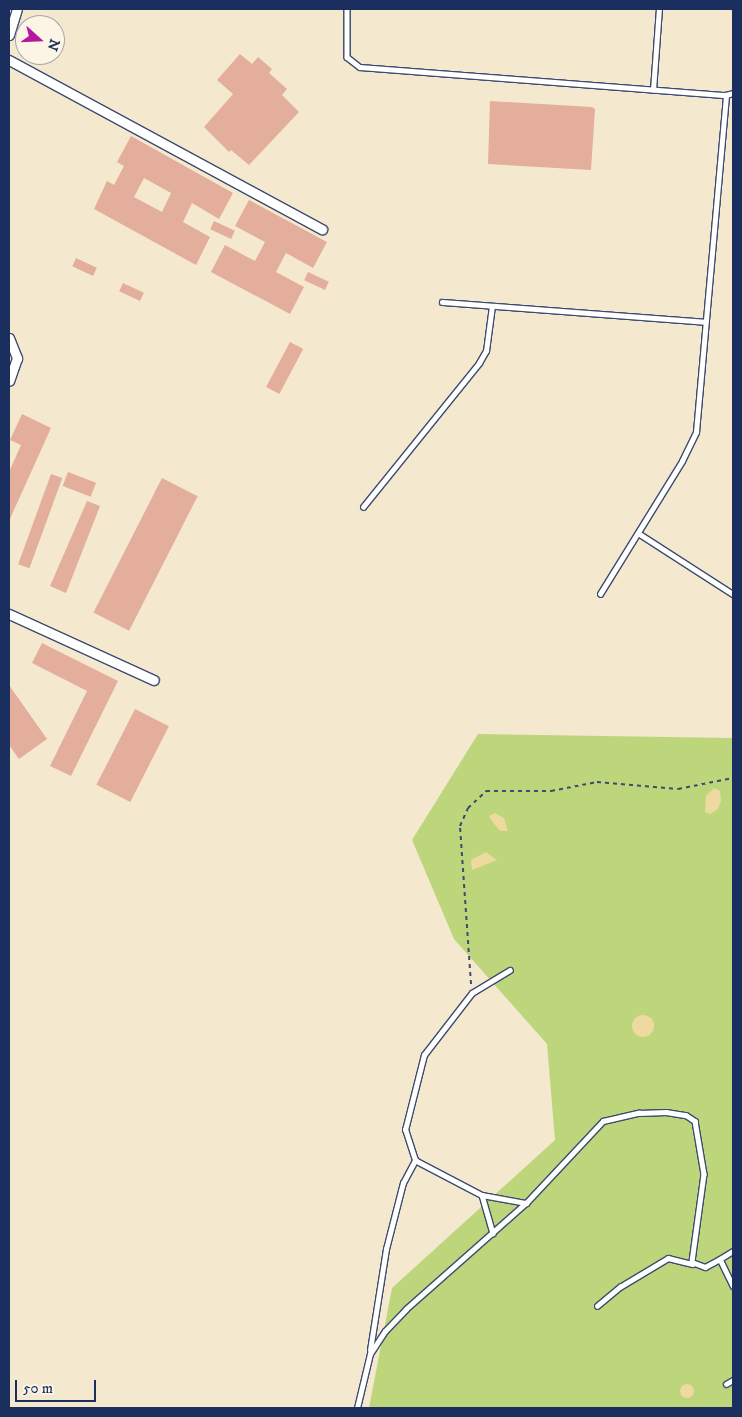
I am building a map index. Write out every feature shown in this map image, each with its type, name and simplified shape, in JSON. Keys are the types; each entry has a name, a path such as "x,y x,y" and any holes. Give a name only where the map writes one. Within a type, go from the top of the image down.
{"street":[{"path":"9,35 17,9"},
{"path":"9,60 322,229"},
{"path":"9,338 17,358 9,381"},
{"path":"9,614 154,680"}],"lane":[{"path":"346,9 347,57 360,67 726,96 733,93"},
{"path":"653,90 659,9"},
{"path":"600,594 682,461 696,432 726,96"},
{"path":"442,302 705,322"},
{"path":"363,507 479,363 486,351 492,306"},
{"path":"638,533 733,594"},
{"path":"510,970 472,994 424,1054 405,1130 415,1160 482,1195 526,1204"},
{"path":"370,1354 385,1331 406,1308 526,1204 603,1121 639,1113 686,1115 695,1121 704,1174 691,1255 696,1265"},
{"path":"357,1408 370,1354 386,1249 403,1184 415,1160"},
{"path":"482,1195 493,1233"},
{"path":"597,1306 639,1274 668,1258 705,1266 733,1251"},
{"path":"720,1259 733,1286"},
{"path":"726,1384 733,1380"}],"path":[{"path":"472,994 460,826 468,808 486,791 496,788 542,792 597,782 678,789 733,778"}],"green space":[{"path":"478,734 733,738 733,1408 369,1408 392,1288 555,1140 547,1044 454,939 412,840"}],"sand":[{"path":"714,788 720,791 721,801 718,809 710,814 705,812 706,796"},
{"path":"495,813 504,818 508,831 500,831 491,820 489,816"},
{"path":"486,852 497,860 472,870 471,860"},
{"path":"643,1015 653,1022 654,1026 647,1036 643,1037 633,1030 632,1026 639,1016"},
{"path":"684,1384 690,1384 694,1391 690,1398 684,1398 680,1394 680,1388"}],"building":[{"path":"240,54 252,64 258,57 272,69 269,73 287,89 282,95 299,112 249,165 231,150 229,152 204,127 233,94 217,80"},
{"path":"490,101 592,107 595,109 591,170 488,164"},
{"path":"131,136 233,193 219,219 192,203 183,222 210,237 196,265 94,209 107,181 114,185 124,166 117,162","holes":["144,178 171,193 162,212 134,197"]},
{"path":"249,200 327,242 313,268 286,253 276,272 304,287 290,314 211,272 225,245 255,261 265,242 235,226"},
{"path":"214,221 235,231 231,239 210,229"},
{"path":"76,258 97,268 93,276 72,266"},
{"path":"308,272 329,282 325,290 304,280"},
{"path":"123,283 144,293 140,301 119,291"},
{"path":"290,342 303,349 279,394 266,387"},
{"path":"22,414 51,428 9,521 9,472 21,445 10,440"},
{"path":"68,472 96,483 91,497 63,486"},
{"path":"51,474 62,478 29,568 18,564"},
{"path":"162,478 198,496 129,631 93,613"},
{"path":"87,501 100,506 66,593 50,586"},
{"path":"42,643 118,681 71,776 50,766 87,691 32,663"},
{"path":"9,685 47,739 19,759 9,745"},
{"path":"135,709 169,726 130,802 96,785"}]}
